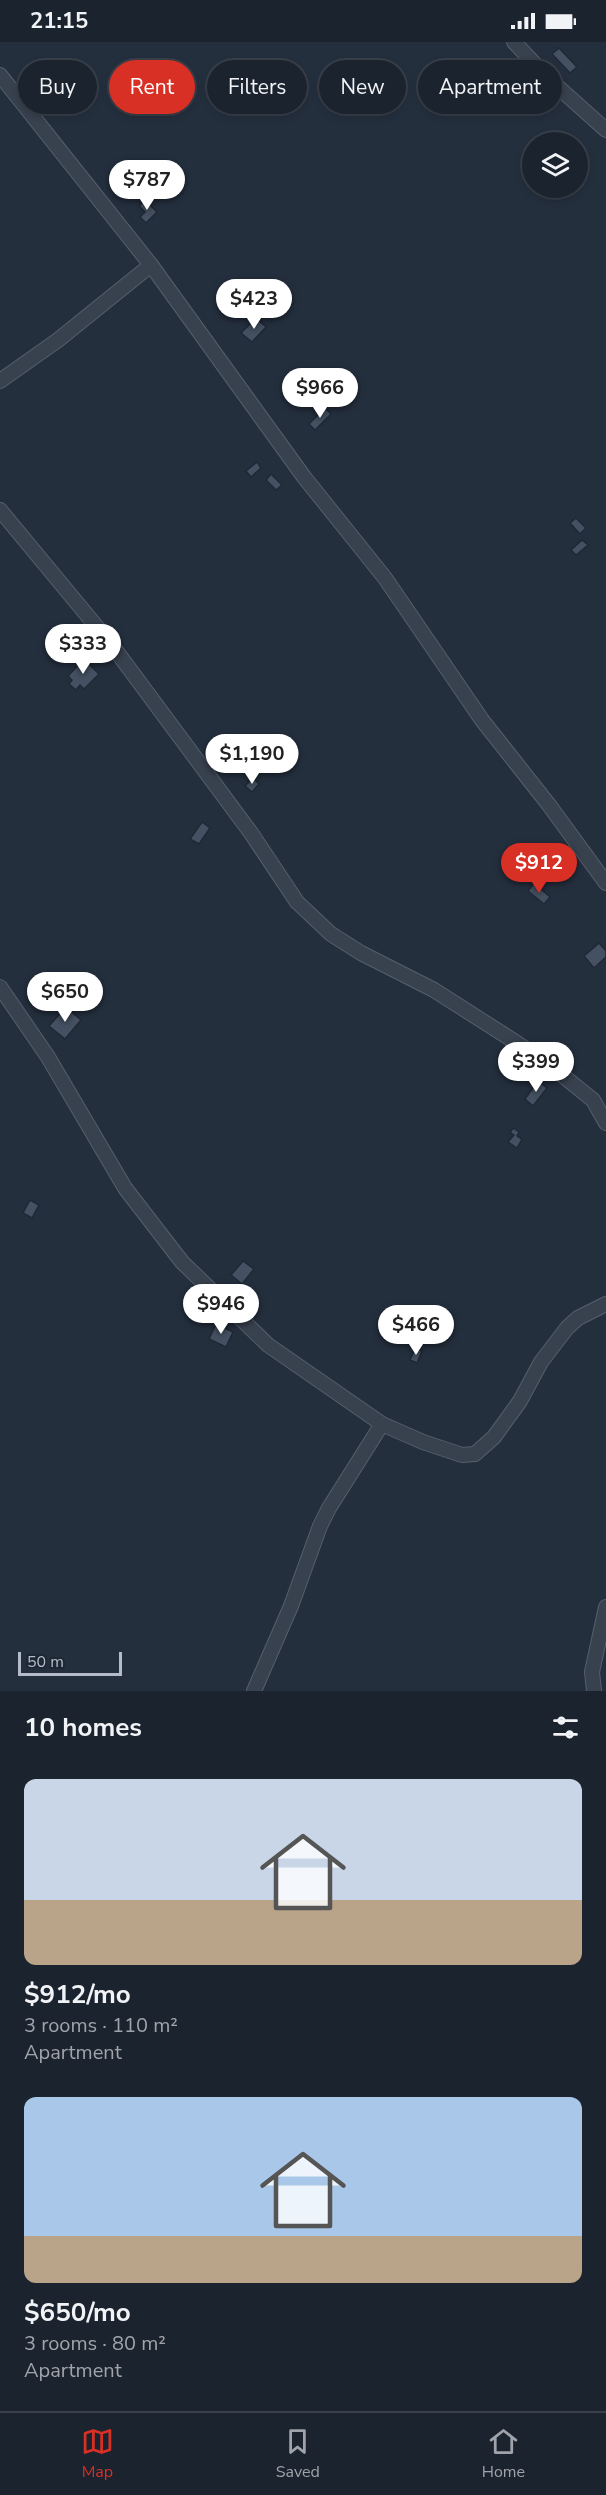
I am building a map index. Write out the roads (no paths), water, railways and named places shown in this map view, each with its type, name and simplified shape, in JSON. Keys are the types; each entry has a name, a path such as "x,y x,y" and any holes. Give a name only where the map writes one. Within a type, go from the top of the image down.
{"street":[{"path":"514,42 549,79 606,130"},
{"path":"0,75 151,265 304,477 385,578 482,720 549,805 606,883"},
{"path":"0,381 57,340 151,265"},
{"path":"0,510 111,644 251,833 297,902 341,941 434,990 533,1054 587,1095 606,1123"},
{"path":"0,987 48,1057 125,1188 182,1262 268,1345 382,1424 423,1442 462,1455 475,1454 494,1437 520,1401 541,1362 567,1328 578,1318 606,1304"},
{"path":"254,1691 291,1606 328,1508 382,1424"},
{"path":"594,1691 592,1672 606,1607"}]}
